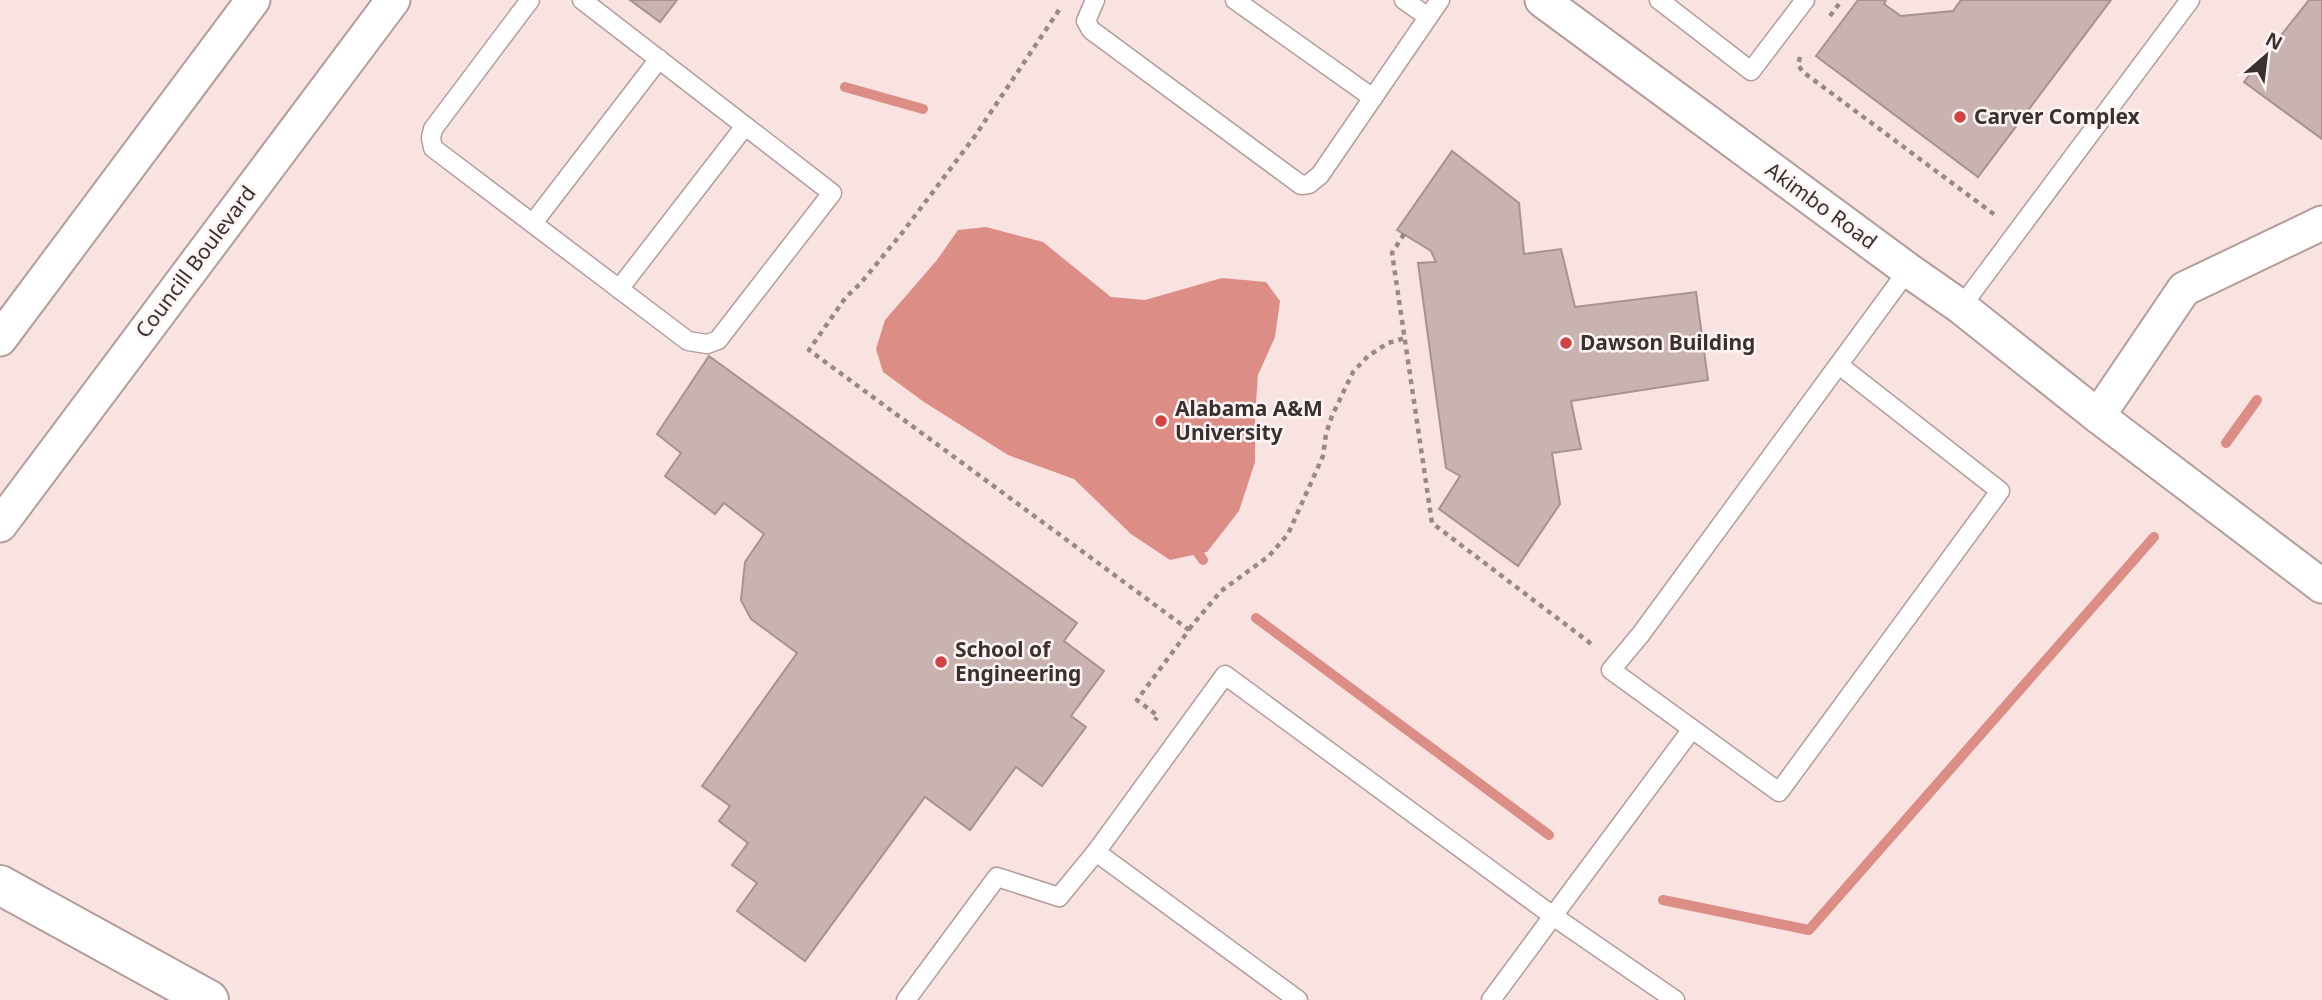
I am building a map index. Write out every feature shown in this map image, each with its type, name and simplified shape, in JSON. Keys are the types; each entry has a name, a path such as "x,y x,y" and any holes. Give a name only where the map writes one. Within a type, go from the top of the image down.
{"street":[{"path":"0,339 253,0"},
{"name":"Councill Boulevard","path":"0,525 393,0"},
{"name":"Akimbo Road","path":"1542,0 1961,307 2098,416 2322,586"},
{"path":"2098,416 2185,289 2322,223"},
{"path":"0,885 209,1000"}],"lane":[{"path":"530,0 433,129 430,138 433,148 688,341 707,344 718,340 832,193 582,0"},
{"path":"1095,0 1086,21 1091,30 1301,184 1309,184 1320,175 1440,0"},
{"path":"1236,0 1373,98"},
{"path":"1404,0 1428,17"},
{"path":"1658,0 1751,71 1805,0"},
{"path":"1961,307 2190,0"},
{"path":"533,223 659,59"},
{"path":"618,289 745,126"},
{"path":"1839,365 2000,491 1779,792 1611,670 1908,270"},
{"path":"906,1000 998,877 1059,897 1096,852 1224,675 1553,916 1675,1000"},
{"path":"1492,1000 1692,729"},
{"path":"1096,852 1298,1000"}],"path":[{"path":"1066,0 975,136 902,233 860,284 846,296 809,350 1189,629"},
{"path":"1827,20 1842,0"},
{"path":"1805,49 1798,59 1802,72 1995,215"},
{"path":"1404,234 1392,253 1432,523 1594,646"},
{"path":"1150,727 1158,716 1138,700 1189,629 1221,591 1269,556 1288,534 1323,456 1332,416 1353,372 1368,356 1388,343 1405,338"}],"shaded area":[{"path":"986,227 1043,242 1111,297 1145,300 1222,278 1266,282 1280,301 1275,337 1258,375 1255,462 1239,511 1207,552 1170,560 1131,534 1074,479 1008,455 924,402 883,372 876,349 885,320 937,260 958,230"}],"building":[{"path":"630,0 677,0 660,22"},
{"name":"Carver Complex","path":"1858,0 1886,0 1884,4 1901,16 1953,11 1961,0 2111,0 1978,177 1816,56"},
{"path":"2309,0 2322,0 2322,139 2244,82"},
{"name":"Dawson Building","path":"1452,151 1519,203 1524,254 1561,249 1575,307 1696,292 1708,380 1571,401 1581,449 1552,453 1560,504 1518,566 1439,509 1460,476 1446,468 1418,263 1436,262 1431,251 1397,230"},
{"name":"School of Engineering","path":"709,356 1077,623 1064,641 1104,671 1071,716 1086,727 1042,786 1016,767 970,830 925,797 805,961 737,911 757,883 732,865 748,843 719,821 730,806 702,786 797,653 751,619 741,600 745,562 764,534 724,503 715,514 665,476 681,453 657,434"}],"waterway":[{"path":"845,87 923,109"},
{"path":"2226,443 2257,400"},
{"path":"1663,900 1809,930 2154,537"},
{"path":"1196,550 1203,560"},
{"path":"1256,618 1549,835"}],"place":[{"name":"Carver Complex","path":"1960,117"},
{"name":"Dawson Building","path":"1566,343"},
{"name":"Alabama A&M University","path":"1161,421"},
{"name":"School of Engineering","path":"941,662"}]}
